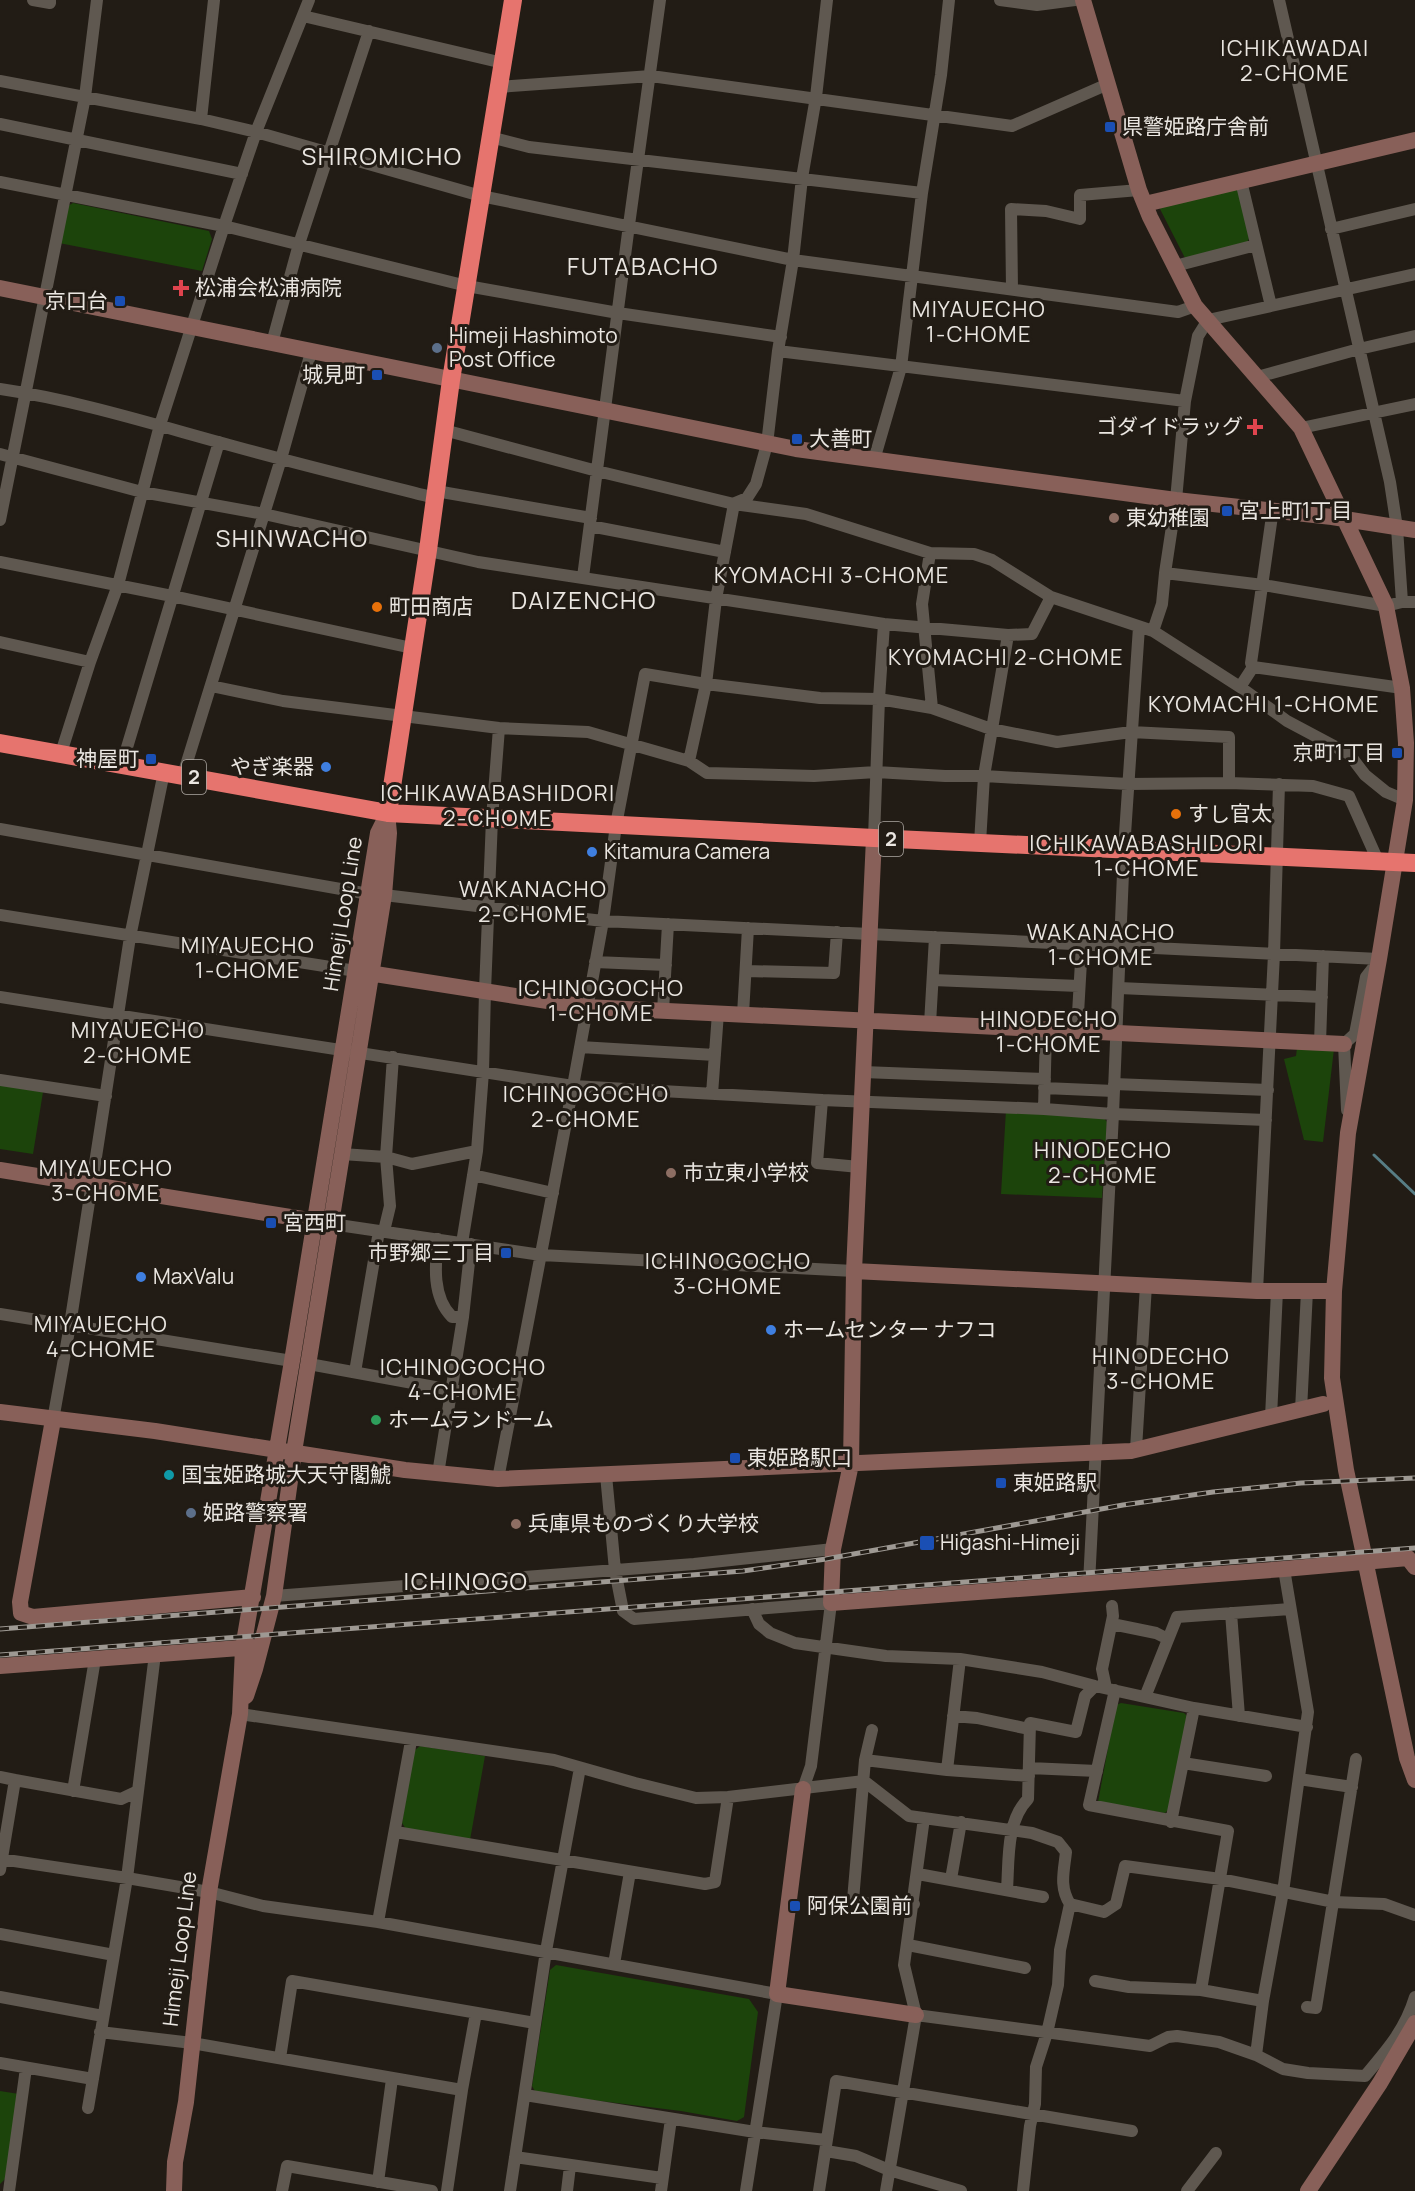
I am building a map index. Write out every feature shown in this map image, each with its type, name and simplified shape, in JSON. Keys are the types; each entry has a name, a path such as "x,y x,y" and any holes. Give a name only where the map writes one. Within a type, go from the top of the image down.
{"highway":[{"path":"388,813 451,380 513,0"},
{"name":"2","path":"0,743 388,813 1415,863"}],"street":[{"path":"33,0 50,3 50,0"},
{"path":"0,520 85,97 98,0"},
{"path":"201,119 214,0"},
{"path":"61,753 118,585 160,425 224,226 256,132 309,0"},
{"path":"583,577 660,0"},
{"path":"734,504 747,498 756,484 767,444 802,178 816,97 827,0"},
{"path":"874,460 900,367 950,0"},
{"path":"1000,0 1036,5 1075,0"},
{"path":"1083,0 1142,197 1195,306 1300,428 1345,519 1394,604"},
{"path":"1279,0 1375,414 1390,482 1397,528 1394,604 1406,743 1405,800 1386,862 1379,959 1348,1133 1334,1291 1332,1378 1346,1470 1415,1780"},
{"path":"303,16 503,63"},
{"path":"272,343 299,244 369,31"},
{"path":"498,87 651,76 816,97 1012,126 1108,84"},
{"path":"0,81 201,119 256,132 481,196 793,260 1178,312 1195,306"},
{"path":"0,124 242,174"},
{"path":"490,137 529,147 922,193"},
{"path":"1012,289 1011,210 1046,211 1080,219 1080,195 1142,197 1241,181 1415,140"},
{"path":"1241,181 1271,306"},
{"path":"0,182 224,226 467,286 618,313 781,337"},
{"path":"1331,229 1415,209"},
{"path":"1175,266 1256,245"},
{"path":"1153,632 1162,604 1176,500 1185,401 1198,336 1208,320 1415,274"},
{"path":"0,288 767,444 1176,500 1273,509 1415,530"},
{"path":"1257,377 1415,336"},
{"path":"778,351 1185,401"},
{"path":"183,775 281,459 311,352"},
{"path":"0,389 27,393 160,425 281,459 435,495 591,522 725,552"},
{"path":"1300,428 1415,404"},
{"path":"444,430 597,471 734,504 806,514 930,553 974,554 992,560 1051,597 1127,621 1153,632 1240,687 1287,721 1349,754 1365,775 1386,792 1405,800"},
{"path":"122,764 219,442"},
{"path":"0,454 142,492 264,514 478,562 884,624 1008,635 1032,634 1051,597"},
{"path":"689,761 706,684 716,599 734,504"},
{"path":"1253,667 1251,663 1273,509"},
{"path":"930,553 922,604 932,708"},
{"path":"0,562 172,596 412,648"},
{"path":"1165,573 1394,604 1415,602"},
{"path":"746,2191 777,1994 803,1789 811,1766 827,1647 833,1549 851,1464 854,1271 884,624"},
{"path":"1089,1583 1124,849 1139,627"},
{"path":"980,843 984,776 1008,635"},
{"path":"0,642 90,662"},
{"path":"1240,687 1253,667"},
{"path":"1253,667 1402,688"},
{"path":"498,1479 573,1086 603,921 616,825 645,674 820,698 879,699 932,708 991,729 1057,742 1131,732 1229,737 1229,783"},
{"path":"211,686 283,701 499,728 588,732 689,761 707,773 814,776 876,772 1128,783 1313,786 1349,796 1386,862"},
{"path":"438,1474 463,1317 467,1243 477,1152 483,1072 484,992 492,819 499,728"},
{"path":"164,772 130,937 70,1324 20,1602 21,1613 33,1617 253,1597"},
{"path":"1257,1291 1274,954 1279,784"},
{"name":"Himeji Loop Line","path":"240,1714 274,1596 294,1452 301,1363 322,1222 377,895 378,833 388,813"},
{"path":"0,829 377,895 603,921 1379,959"},
{"path":"0,915 586,1007 1344,1044 1355,1034 1366,977 1379,959"},
{"path":"663,1011 668,924"},
{"path":"743,1014 748,928"},
{"path":"746,970 834,974 837,932"},
{"path":"930,1024 935,937"},
{"path":"1077,1031 1082,944"},
{"path":"1320,1043 1323,956"},
{"path":"595,962 666,965"},
{"path":"933,980 1079,986"},
{"path":"1119,988 1322,997"},
{"path":"0,997 573,1086 1266,1120"},
{"path":"712,1094 718,1013"},
{"path":"1044,1109 1046,1030"},
{"path":"1344,1044 1348,1133"},
{"path":"579,1047 715,1055"},
{"name":"Himeji Loop Line","path":"322,1222 342,1154 351,1051"},
{"path":"355,1372 382,1231 390,1206 386,1157 393,1057"},
{"path":"863,1072 1045,1084 1268,1090"},
{"path":"0,1080 106,1096"},
{"path":"822,1100 817,1163 859,1167"},
{"path":"342,1154 386,1157 412,1164 477,1152"},
{"path":"0,1170 541,1255 1257,1291 1334,1291"},
{"path":"473,1174 553,1193"},
{"path":"438,1239 435,1274 444,1309 452,1317 463,1317"},
{"path":"1136,1449 1146,1285"},
{"path":"1271,1417 1277,1291"},
{"path":"1300,1410 1307,1291"},
{"path":"0,1314 451,1390 513,1396"},
{"name":"Himeji Loop Line","path":"174,2191 175,2162 186,2102 209,1892 240,1714 243,1648 276,1449 301,1363"},
{"path":"0,1412 155,1431 438,1474 498,1479 1096,1453 1136,1449 1323,1404"},
{"path":"606,1475 615,1570 623,1611 634,1619 1408,1558 1415,1567"},
{"path":"274,1596 693,1564 833,1549"},
{"path":"1256,2055 1263,2001 1283,1892 1308,1712 1284,1569"},
{"path":"1112,1605 1112,1624 1102,1669 1105,1688 1097,1771 1089,1805 1228,1831 1201,1990"},
{"path":"753,1609 759,1624 770,1634 795,1643 886,1656 960,1659 1042,1672 1194,1708 1307,1727"},
{"path":"1145,1697 1177,1617 1290,1609"},
{"path":"1231,1613 1239,1716"},
{"path":"1112,1624 1155,1633 1168,1639"},
{"path":"0,1666 261,1647"},
{"path":"88,2108 127,1878 156,1654"},
{"path":"73,1791 95,1659"},
{"path":"947,1770 960,1659"},
{"path":"1007,1890 1011,1834 1021,1806 1028,1799 1030,1723 1076,1732 1085,1696 1105,1688"},
{"path":"1171,1822 1194,1708"},
{"path":"240,1714 411,1741 554,1760 696,1798 803,1789 864,1780 909,1816 1032,1833 1058,1842 1066,1852 1062,1884 1070,1904 1060,1950 1058,1985 1047,2033 1036,2067 1033,2113 1023,2191"},
{"path":"953,1716 977,1718 1029,1729"},
{"path":"872,1730 865,1760 853,1900 876,1905 914,1904"},
{"path":"378,1922 411,1741"},
{"path":"1307,2007 1316,2008 1356,1759"},
{"path":"865,1760 947,1770 1097,1771"},
{"path":"1183,1763 1266,1776"},
{"path":"510,2191 561,1860 580,1768"},
{"path":"0,1777 122,1799 138,1791"},
{"path":"1299,1779 1352,1787"},
{"path":"15,1780 1,1863 127,1878 209,1892 263,1905 546,1951 777,1994 916,2015 1150,2046 1168,2037 1177,2036 1219,2042 1256,2055 1283,2069 1308,2073 1365,2076 1413,2021"},
{"path":"396,1832 705,1884 715,1881 728,1797"},
{"path":"886,2191 916,2015 904,1965 924,1818"},
{"path":"951,1879 961,1822"},
{"path":"1070,1904 1104,1912 1116,1904 1125,1866 1220,1879 1334,1902 1384,1904 1415,1915"},
{"path":"614,1964 630,1872"},
{"path":"918,1874 1043,1897"},
{"path":"0,1934 114,1955"},
{"path":"908,1945 1024,1968"},
{"path":"280,2058 292,1981 535,2023"},
{"path":"1095,1982 1129,1987 1201,1990 1263,2001"},
{"path":"0,1997 103,2016"},
{"path":"1308,2191 1380,2083 1413,2021 1415,1997"},
{"path":"447,2191 476,2013"},
{"path":"100,2032 192,2043 462,2090"},
{"path":"0,2064 93,2079"},
{"path":"0,2189 8,2191 26,2068"},
{"path":"378,2182 392,2079"},
{"path":"819,2191 836,2081 1132,2131"},
{"path":"525,2095 826,2145 889,2170 961,2191"},
{"path":"515,2157 661,2185 671,2119"},
{"path":"1187,2191 1216,2153"},
{"path":"282,2191 287,2166 432,2191"},
{"path":"567,2191 570,2166"}],"green space":[{"path":"1234,188 1240,191 1249,238 1247,243 1185,258 1160,209 1161,204"},
{"path":"73,203 209,231 212,239 202,271 59,243 68,206"},
{"path":"1297,1048 1334,1049 1323,1142 1304,1140 1284,1059 1296,1056"},
{"path":"0,1085 43,1092 33,1154 0,1149"},
{"path":"1006,1110 1102,1116 1107,1122 1102,1198 1001,1194"},
{"path":"1121,1703 1184,1713 1188,1717 1169,1809 1165,1813 1098,1802 1116,1705"},
{"path":"420,1746 485,1756 470,1840 406,1829 402,1823 414,1751"},
{"path":"556,1965 749,1999 758,2012 744,2117 737,2121 681,2111 536,2093 532,2086 550,1970"},
{"path":"0,2091 19,2094 5,2179 0,2184"}],"waterway":[{"path":"1374,1155 1415,1194"}],"railway":[{"path":"0,1629 743,1571 826,1559 1123,1505 1213,1492 1301,1483 1415,1478"},
{"path":"0,1655 1415,1548"}],"place":[{"name":"県警姫路庁舎前","path":"1110,127"},
{"name":"松浦会松浦病院","path":"181,288"},
{"name":"京口台","path":"120,301"},
{"name":"Himeji Hashimoto Post Office","path":"437,348"},
{"name":"城見町","path":"377,375"},
{"name":"ゴダイドラッグ","path":"1255,427"},
{"name":"大善町","path":"797,439"},
{"name":"宮上町1丁目","path":"1227,511"},
{"name":"東幼稚園","path":"1114,518"},
{"name":"町田商店","path":"377,607"},
{"name":"京町1丁目","path":"1397,753"},
{"name":"神屋町","path":"151,759"},
{"name":"やぎ楽器","path":"326,767"},
{"name":"すし官太","path":"1176,814"},
{"name":"Kitamura Camera","path":"592,852"},
{"name":"市立東小学校","path":"671,1173"},
{"name":"宮西町","path":"271,1223"},
{"name":"市野郷三丁目","path":"506,1253"},
{"name":"MaxValu","path":"141,1277"},
{"name":"ホームセンター ナフコ","path":"771,1330"},
{"name":"ホームランドーム","path":"376,1420"},
{"name":"東姫路駅口","path":"735,1458"},
{"name":"国宝姫路城大天守閣鯱","path":"169,1475"},
{"name":"東姫路駅","path":"1001,1483"},
{"name":"姫路警察署","path":"191,1513"},
{"name":"兵庫県ものづくり大学校","path":"516,1524"},
{"name":"Higashi-Himeji","path":"927,1543"},
{"name":"阿保公園前","path":"795,1906"}],"district":[{"name":"ICHIKAWADAI 2-CHOME","path":"1295,60"},
{"name":"SHIROMICHO","path":"382,157"},
{"name":"FUTABACHO","path":"643,267"},
{"name":"MIYAUECHO 1-CHOME","path":"979,322"},
{"name":"SHINWACHO","path":"292,539"},
{"name":"KYOMACHI 3-CHOME","path":"832,575"},
{"name":"DAIZENCHO","path":"584,601"},
{"name":"KYOMACHI 2-CHOME","path":"1006,657"},
{"name":"KYOMACHI 1-CHOME","path":"1264,704"},
{"name":"ICHIKAWABASHIDORI 2-CHOME","path":"498,806"},
{"name":"ICHIKAWABASHIDORI 1-CHOME","path":"1147,856"},
{"name":"WAKANACHO 2-CHOME","path":"533,902"},
{"name":"WAKANACHO 1-CHOME","path":"1101,944"},
{"name":"MIYAUECHO 1-CHOME","path":"248,958"},
{"name":"ICHINOGOCHO 1-CHOME","path":"601,1000"},
{"name":"HINODECHO 1-CHOME","path":"1049,1032"},
{"name":"MIYAUECHO 2-CHOME","path":"138,1042"},
{"name":"ICHINOGOCHO 2-CHOME","path":"586,1106"},
{"name":"HINODECHO 2-CHOME","path":"1103,1162"},
{"name":"MIYAUECHO 3-CHOME","path":"106,1180"},
{"name":"ICHINOGOCHO 3-CHOME","path":"728,1274"},
{"name":"MIYAUECHO 4-CHOME","path":"101,1336"},
{"name":"HINODECHO 3-CHOME","path":"1161,1368"},
{"name":"ICHINOGOCHO 4-CHOME","path":"463,1380"},
{"name":"ICHINOGO","path":"466,1582"}]}
